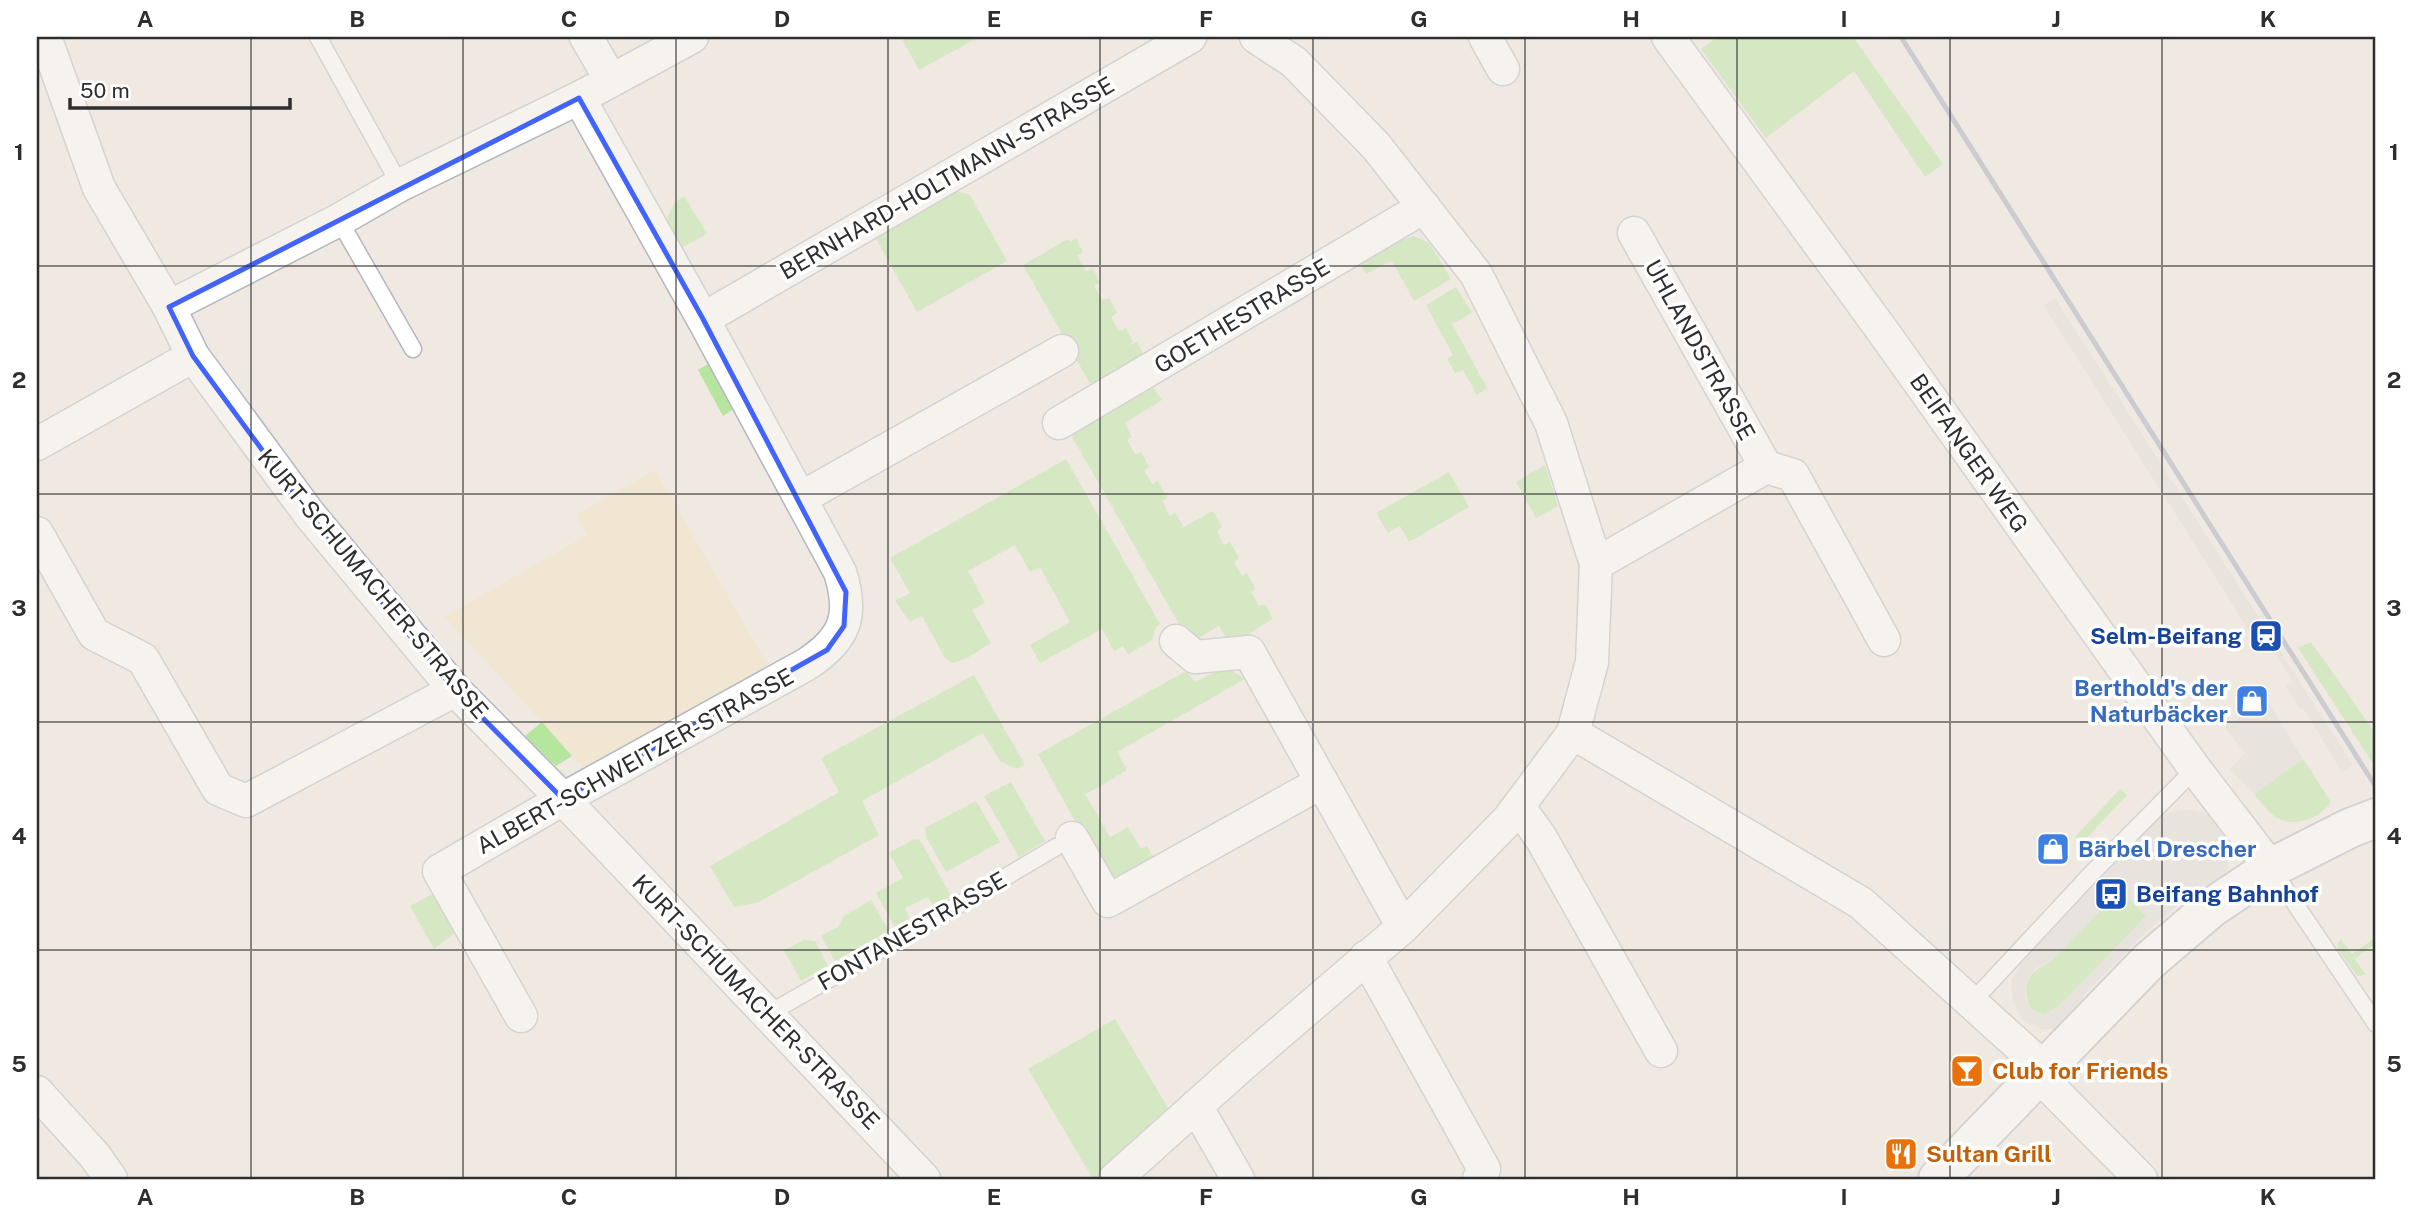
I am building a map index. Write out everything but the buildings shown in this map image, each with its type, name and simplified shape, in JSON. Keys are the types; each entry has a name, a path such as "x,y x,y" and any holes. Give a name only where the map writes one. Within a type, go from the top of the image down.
{"street":[{"name":"KURT-SCHUMACHER-STRASSE","path":"45,37 99,188 169,307 193,356 310,515 455,690 563,799 924,1179"},
{"path":"586,37 611,80"},
{"path":"169,307 340,220 400,185 579,98 692,37"},
{"name":"BERNHARD-HOLTMANN-STRASSE","path":"704,319 1190,37"},
{"path":"1115,1179 1403,927 1519,807 1573,733 1592,662 1596,564 1551,423 1476,274 1376,146 1294,62 1256,37"},
{"path":"1485,37 1503,69"},
{"name":"BEIFANGER WEG","path":"1668,37 1887,337 2195,769 2271,868"},
{"name":"ALBERT-SCHWEITZER-STRASSE","path":"521,1016 439,872 563,799 807,664 836,640 844,626 847,610 846,592 840,572 704,319 579,98"},
{"name":"GOETHESTRASSE","path":"1059,423 1424,207"},
{"name":"UHLANDSTRASSE","path":"1634,233 1766,467 1793,475 1884,640"},
{"path":"800,498 1062,351"},
{"path":"37,444 193,356"},
{"name":"UHLANDSTRASSE","path":"1596,564 1766,467"},
{"path":"37,533 94,634 142,659 218,789 246,801 455,690"},
{"path":"1176,641 1195,657 1248,652 1403,927"},
{"path":"1573,733 1861,903 1971,1003 2041,1072 2141,1179"},
{"name":"FONTANESTRASSE","path":"1064,842 1108,901 1322,782"},
{"path":"1519,807 1541,838 1661,1051"},
{"path":"1938,1179 2149,961 2211,908 2271,868 2350,828 2376,818"},
{"path":"1366,957 1484,1170 1479,1179"},
{"path":"37,1092 95,1156 111,1179"},
{"path":"1196,1106 1238,1179"}],"lane":[{"path":"318,37 400,185"},
{"path":"340,220 412,349"},
{"path":"1971,1003 2092,873 2195,769"},
{"name":"FONTANESTRASSE","path":"768,1014 1064,842"},
{"path":"2271,868 2376,1024"}],"highlighted area":[{"path":"579,98 703,319 846,592 844,626 827,650 563,799 455,690 310,515 193,356 169,307"}],"shaded area":[{"name":"Selm-Beifang","path":"2055,298 2353,765 2342,772 2303,708 2300,709 2286,686 2293,682 2269,643 2260,648 2044,306"},
{"path":"655,470 770,669 585,769 445,617 587,535 576,515"},
{"path":"2267,700 2303,759 2254,794 2230,769 2245,753 2224,727"},
{"path":"2192,810 2208,814 2228,841 2228,868 2220,883 2208,893 2196,890 2147,931 2084,995 2085,1009 2058,1029 2042,1029 2022,1019 2013,1002 2011,981 2022,962 2154,822 2168,813","holes":["2118,893 2123,894 2146,916 2058,1007 2043,1015 2031,1009 2025,997 2026,985 2036,968 2050,962"]}],"green space":[{"path":"901,37 979,37 919,70"},
{"path":"1717,37 1853,37 1943,164 1925,177 1854,71 1766,138 1701,49"},
{"path":"952,190 970,195 1007,261 917,312 873,233"},
{"path":"684,196 707,234 681,248 666,221 674,203"},
{"path":"1414,236 1429,243 1451,279 1414,301 1392,261 1366,274 1358,261 1386,245"},
{"path":"1076,238 1083,252 1077,256 1086,271 1092,268 1100,282 1094,286 1102,300 1109,298 1117,313 1111,317 1119,331 1126,328 1133,342 1127,346 1137,342 1148,362 1096,394 1023,265 1068,239 1070,242"},
{"path":"1456,287 1472,313 1452,324 1487,388 1477,395 1463,370 1455,373 1447,359 1453,355 1426,305"},
{"path":"713,361 735,408 723,416 698,370"},
{"path":"1148,380 1162,400 1125,423 1132,437 1127,440 1135,454 1141,452 1149,467 1144,470 1152,484 1158,481 1167,498 1162,501 1170,516 1175,513 1183,526 1178,530 1213,511 1222,527 1217,531 1224,545 1230,542 1239,558 1234,562 1242,576 1247,573 1256,589 1251,592 1259,606 1265,604 1273,619 1230,645 1219,626 1190,643 1066,426"},
{"path":"1066,459 1160,624 1156,627 1152,640 1128,654 1123,646 1114,651 1102,629 1040,663 1030,645 1070,622 1040,567 1030,572 1015,545 968,571 985,603 972,610 991,643 953,663 945,658 922,616 910,622 895,601 910,593 890,558"},
{"path":"1545,465 1558,506 1536,518 1516,482"},
{"path":"1449,472 1469,507 1409,542 1400,526 1388,533 1376,513"},
{"path":"2311,642 2376,734 2376,768 2298,648"},
{"path":"1226,667 1245,679 1117,752 1127,770 1117,776 1114,772 1116,777 1086,794 1083,790 1110,837 1128,827 1141,849 1147,846 1157,864 1111,887 1038,754 1186,671 1195,682"},
{"path":"974,675 1025,765 1016,769 1000,761 983,733 862,801 879,835 757,903 734,907 710,866 839,792 821,758"},
{"path":"542,722 572,756 556,766 524,737"},
{"path":"2303,759 2331,802 2312,818 2288,822 2270,813 2254,794"},
{"path":"1011,782 1045,841 1019,857 984,796"},
{"path":"2120,789 2127,795 2081,844 2075,837"},
{"path":"976,801 1000,842 946,872 926,837 925,828"},
{"path":"914,839 920,840 951,896 934,906 928,897 905,908 910,918 895,927 876,893 903,878 889,853"},
{"path":"438,891 458,927 434,949 410,906"},
{"path":"2118,893 2123,894 2147,917 2058,1007 2043,1015 2031,1009 2027,987 2031,976 2050,962"},
{"path":"871,900 889,931 835,961 821,936 838,927 844,916"},
{"path":"2376,937 2376,943 2355,959 2366,975 2357,976 2338,949 2338,943 2341,939 2352,954"},
{"path":"804,940 815,941 828,966 801,981 784,950"},
{"path":"1115,1019 1177,1123 1115,1179 1093,1179 1028,1069"}],"railway":[{"path":"1901,37 2376,787"}],"place":[{"name":"Selm-Beifang","path":"2266,636"},
{"name":"Berthold's der Naturbäcker","path":"2252,701"},
{"name":"Bärbel Drescher","path":"2053,849"},
{"name":"Beifang Bahnhof","path":"2111,894"},
{"name":"Club for Friends","path":"1967,1071"},
{"name":"Sultan Grill","path":"1901,1154"}]}
